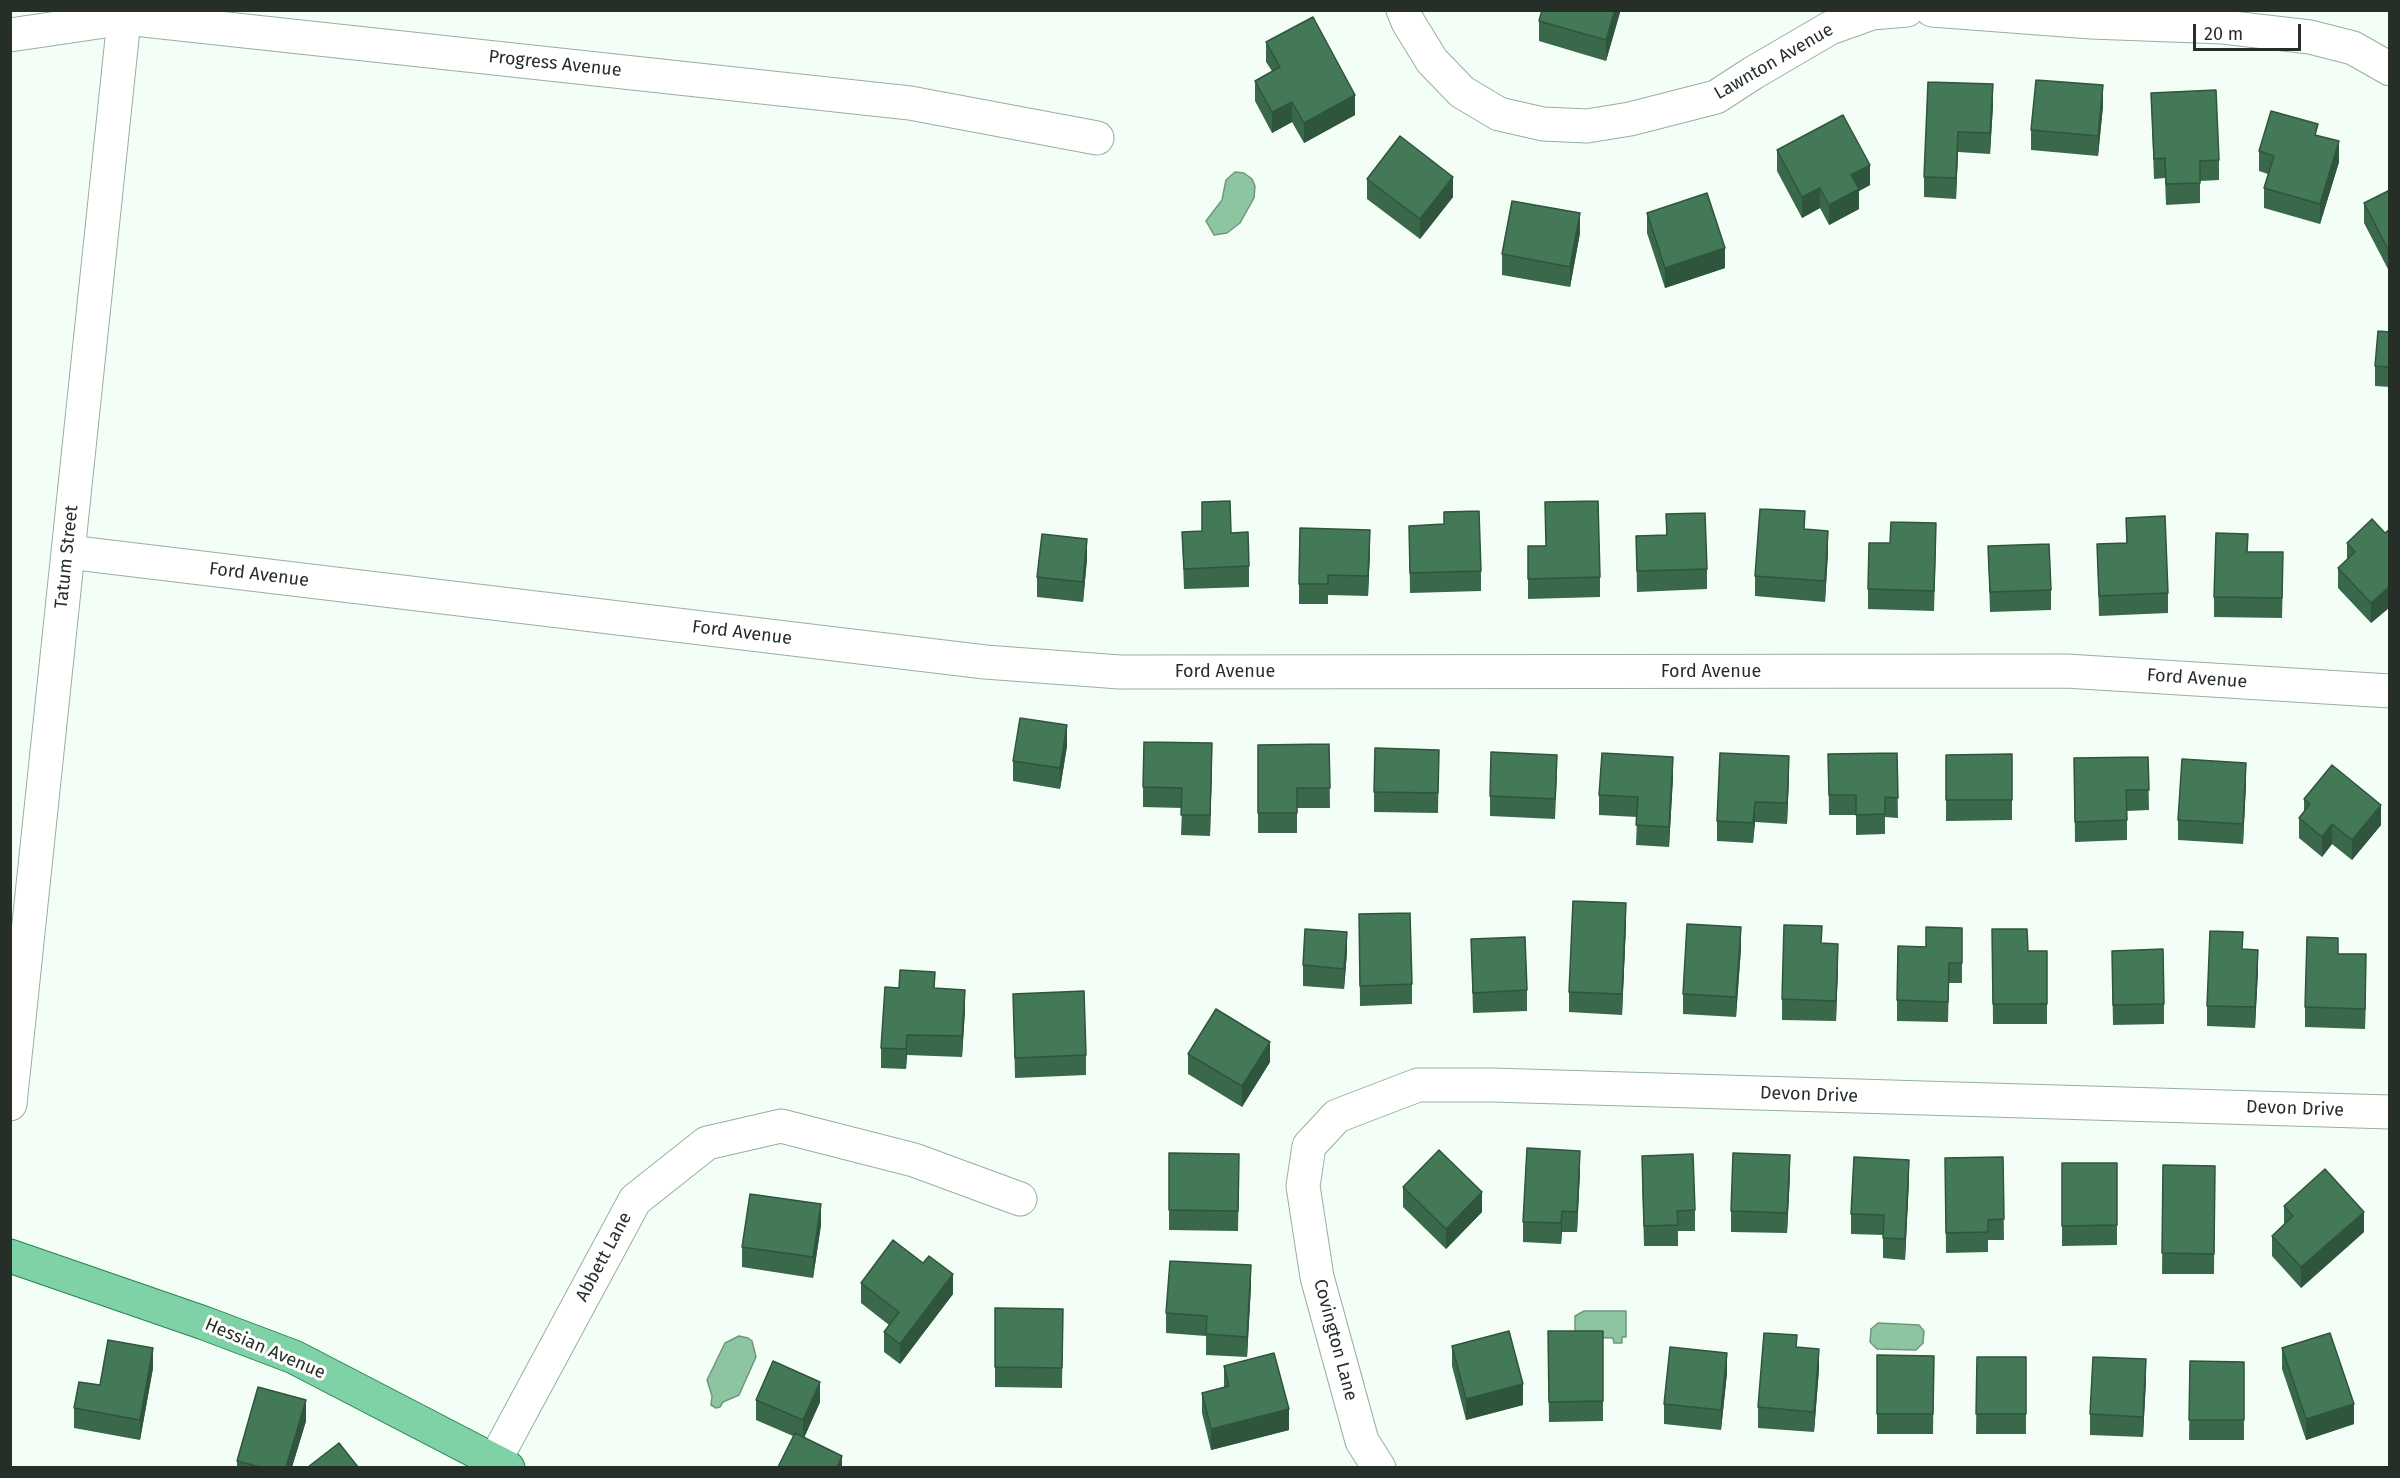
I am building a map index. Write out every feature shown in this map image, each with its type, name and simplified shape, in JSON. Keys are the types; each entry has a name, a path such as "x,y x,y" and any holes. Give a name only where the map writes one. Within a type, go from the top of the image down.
{"main road":[{"name":"Hessian Avenue","path":"10,1256 204,1323 294,1357 497,1465"}],"street":[{"name":"Lawnton Avenue","path":"1403,10 1432,61 1462,92 1499,114 1543,124 1587,126 1641,117 1716,97 1830,28 1872,13 1906,10"},
{"path":"1932,10 2091,22 2223,27 2310,37 2353,48 2390,69"},
{"name":"Progress Avenue","path":"10,36 125,14 910,103 1097,138"},
{"name":"Tatum Street","path":"10,1104 125,14"},
{"name":"Ford Avenue","path":"68,552 985,662 1120,672 2066,671 2390,691"},
{"name":"Devon Drive","path":"1306,1207 1303,1186 1309,1146 1337,1116 1418,1085 1492,1085 2390,1112"},
{"name":"Abbett Lane","path":"497,1465 635,1200 707,1143 781,1126 914,1160 1020,1199"},
{"name":"Covington Lane","path":"1306,1207 1317,1276 1362,1441 1378,1467"}],"shaded area":[{"path":"1235,172 1244,173 1252,179 1255,186 1254,198 1240,223 1227,233 1214,235 1206,221 1222,200 1226,180"},
{"path":"1584,1311 1626,1311 1626,1337 1622,1337 1622,1343 1614,1343 1613,1338 1581,1337 1575,1330 1575,1316"},
{"path":"1878,1323 1919,1325 1924,1331 1923,1343 1916,1350 1877,1349 1870,1342 1871,1329"},
{"path":"739,1336 752,1341 756,1357 739,1395 716,1408 711,1405 712,1396 707,1380 725,1343"}],"building":[{"path":"1542,10 1615,10 1606,40 1539,21"},
{"path":"1313,17 1355,95 1304,123 1292,102 1272,112 1255,81 1280,67 1266,42"},
{"path":"2036,80 2103,85 2098,136 2031,130"},
{"path":"1928,82 1993,84 1990,133 1958,132 1956,178 1924,177"},
{"path":"2216,90 2219,160 2200,161 2200,183 2166,184 2165,158 2154,159 2151,93"},
{"path":"2271,111 2318,124 2315,135 2339,141 2320,204 2264,188 2274,156 2259,151"},
{"path":"1843,115 1870,165 1851,175 1859,189 1829,205 1820,188 1802,197 1777,150"},
{"path":"1400,136 1453,177 1420,219 1367,179"},
{"path":"2390,190 2390,253 2364,203"},
{"path":"1707,193 1725,248 1665,268 1647,213"},
{"path":"1512,201 1580,213 1570,267 1502,254"},
{"path":"2378,331 2390,332 2390,367 2375,366"},
{"path":"1230,501 1231,533 1248,532 1249,566 1184,569 1182,532 1202,531 1202,502"},
{"path":"1598,501 1600,577 1528,579 1528,546 1546,546 1545,502"},
{"path":"1760,509 1805,511 1804,529 1828,531 1825,581 1755,576"},
{"path":"1479,511 1481,571 1410,573 1409,526 1444,524 1444,512"},
{"path":"1705,513 1707,569 1637,571 1636,536 1667,535 1666,514"},
{"path":"2165,516 2168,593 2099,596 2097,544 2127,543 2126,518"},
{"path":"2372,519 2385,533 2390,529 2390,586 2371,603 2338,568 2355,552 2347,543"},
{"path":"1891,522 1936,523 1934,591 1868,589 1869,543 1890,543"},
{"path":"1300,528 1370,530 1368,576 1328,575 1328,584 1299,584"},
{"path":"2216,533 2248,534 2247,552 2283,552 2282,598 2214,597"},
{"path":"1042,534 1087,539 1083,582 1037,577"},
{"path":"2049,544 2051,590 1990,592 1988,546"},
{"path":"1020,718 1067,725 1060,768 1013,761"},
{"path":"1144,742 1212,743 1210,815 1181,815 1182,788 1143,787"},
{"path":"1329,744 1330,788 1297,788 1297,813 1258,813 1258,745"},
{"path":"1375,748 1439,750 1438,793 1374,792"},
{"path":"1491,752 1557,755 1555,799 1490,796"},
{"path":"1602,753 1673,757 1669,827 1636,825 1638,797 1599,795"},
{"path":"1720,753 1789,756 1787,803 1755,802 1753,823 1717,821"},
{"path":"1897,753 1898,798 1885,797 1885,814 1856,815 1856,795 1829,795 1828,754"},
{"path":"2012,754 2012,800 1946,800 1946,755"},
{"path":"2148,757 2149,790 2126,790 2127,820 2075,822 2074,758"},
{"path":"2182,759 2246,763 2243,824 2178,820"},
{"path":"2332,765 2381,805 2352,840 2332,824 2322,837 2299,818 2310,804 2304,799"},
{"path":"1573,901 1626,903 1622,994 1569,992"},
{"path":"1410,913 1412,984 1360,986 1359,914"},
{"path":"1687,924 1741,927 1736,997 1683,994"},
{"path":"1784,925 1822,926 1821,943 1838,944 1836,1001 1782,999"},
{"path":"1926,927 1962,928 1962,963 1949,963 1948,1002 1897,1000 1898,946 1926,947"},
{"path":"1305,929 1347,932 1344,969 1303,965"},
{"path":"1992,929 2027,929 2028,951 2047,951 2047,1004 1993,1004"},
{"path":"2210,931 2243,932 2242,949 2258,950 2255,1007 2207,1006"},
{"path":"1525,937 1527,990 1473,993 1471,939"},
{"path":"2307,937 2338,938 2338,954 2366,954 2365,1009 2305,1007"},
{"path":"2163,949 2164,1004 2113,1005 2112,951"},
{"path":"900,970 935,972 934,988 965,990 962,1036 907,1035 906,1049 881,1048 885,987 899,988"},
{"path":"1084,991 1086,1055 1015,1058 1013,994"},
{"path":"1216,1009 1270,1042 1242,1086 1188,1054"},
{"path":"1527,1148 1580,1151 1577,1212 1562,1211 1561,1223 1523,1222"},
{"path":"1439,1150 1482,1192 1446,1229 1403,1187"},
{"path":"1169,1153 1239,1154 1238,1211 1169,1210"},
{"path":"1733,1153 1790,1155 1787,1213 1731,1211"},
{"path":"1693,1154 1695,1210 1677,1211 1678,1225 1644,1226 1642,1156"},
{"path":"1854,1157 1909,1160 1905,1239 1883,1238 1884,1215 1851,1214"},
{"path":"2003,1157 2004,1219 1988,1220 1988,1232 1946,1233 1945,1158"},
{"path":"2062,1163 2117,1163 2117,1225 2062,1226"},
{"path":"2163,1165 2215,1166 2214,1254 2162,1253"},
{"path":"2325,1169 2364,1212 2301,1267 2272,1236 2293,1216 2284,1206"},
{"path":"750,1194 821,1204 813,1257 742,1247"},
{"path":"893,1240 923,1263 929,1256 953,1274 900,1344 884,1332 899,1312 861,1283"},
{"path":"1170,1261 1251,1265 1247,1337 1206,1334 1207,1316 1166,1313"},
{"path":"995,1308 1063,1309 1062,1368 995,1367"},
{"path":"1509,1331 1523,1384 1466,1399 1452,1346"},
{"path":"1548,1331 1603,1331 1603,1401 1549,1402"},
{"path":"1764,1333 1797,1335 1796,1347 1819,1349 1814,1412 1758,1407"},
{"path":"2330,1333 2354,1404 2306,1419 2282,1348"},
{"path":"108,1340 153,1348 140,1420 74,1408 79,1382 100,1385"},
{"path":"1670,1347 1727,1353 1721,1410 1664,1404"},
{"path":"1274,1353 1289,1409 1211,1429 1202,1393 1229,1386 1224,1366"},
{"path":"1877,1355 1934,1356 1933,1414 1877,1414"},
{"path":"1977,1357 2026,1357 2026,1414 1976,1414"},
{"path":"2093,1357 2146,1359 2143,1417 2090,1414"},
{"path":"773,1361 820,1382 803,1420 756,1400"},
{"path":"2190,1361 2244,1362 2244,1420 2189,1420"},
{"path":"258,1387 306,1400 286,1467 260,1467 237,1461"},
{"path":"795,1433 842,1456 837,1467 778,1467"},
{"path":"339,1443 358,1467 308,1467"}]}
